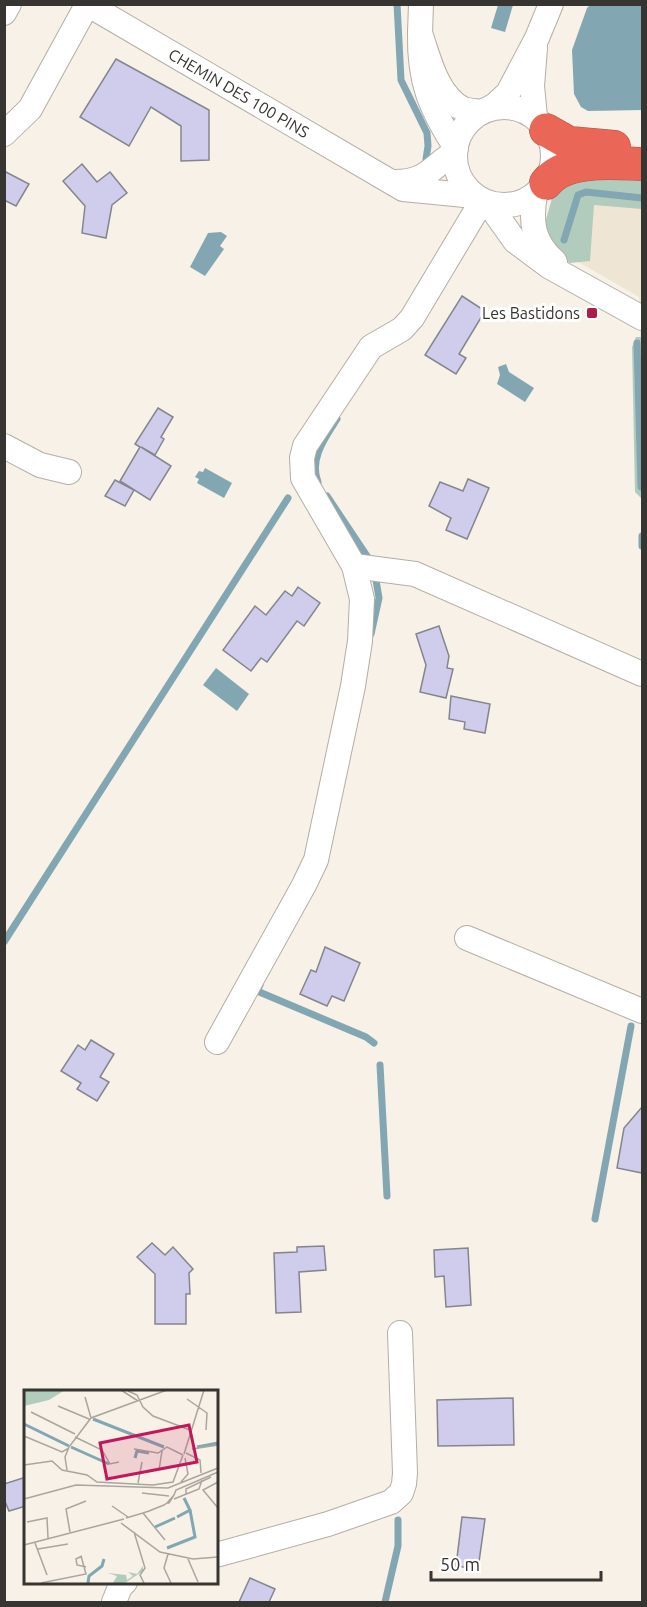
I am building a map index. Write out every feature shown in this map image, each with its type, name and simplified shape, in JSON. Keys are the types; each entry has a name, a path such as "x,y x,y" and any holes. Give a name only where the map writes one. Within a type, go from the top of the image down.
{"highway":[{"path":"541,124 569,143 588,146 642,147"},
{"path":"540,189 552,175 573,166 642,164"}],"street":[{"path":"4,13 9,4"},
{"path":"421,4 420,61 424,84 455,150 456,165 466,188 483,200 515,241 550,267 642,318"},
{"path":"390,181 410,182 430,173 455,150 465,127 508,93 537,38 551,4"},
{"path":"4,134 30,109 87,5"},
{"name":"CHEMIN DES 100 PINS","path":"87,5 403,189 483,200"},
{"path":"420,33 440,85 453,101 465,110 484,111 499,107 512,107 524,111 541,124"},
{"path":"537,38 532,86 541,124 552,143 554,156 552,170 540,189 531,215 536,238 549,256 575,279"},
{"path":"483,200 504,206 520,203 540,189"},
{"path":"217,1042 316,860 353,686 360,641 362,599 354,566 303,478 302,458 305,446 371,347 402,329 412,318 483,200"},
{"path":"4,446 40,465 69,472"},
{"path":"354,566 416,574 642,674"},
{"path":"467,938 642,1011"},
{"path":"218,1554 328,1524 391,1502 401,1493 405,1473 400,1333"},
{"path":"114,1602 123,1583"}],"shaded area":[{"name":"Les Bastidons","path":"574,185 642,188 642,396 639,297 556,249"}],"green space":[{"path":"574,176 642,177 642,209 594,205 590,261 570,263 548,249 545,223 554,191"},
{"path":"636,337 642,337 642,499 635,492 632,347"}],"water":[{"path":"498,5 513,5 505,32 491,28"},
{"path":"590,5 642,5 642,110 588,111 581,107 574,94 572,50"},
{"path":"221,232 227,236 220,246 224,249 205,276 190,267 208,233"},
{"path":"506,364 509,372 534,388 525,402 497,384 500,375 498,367"},
{"path":"205,468 232,483 224,498 197,483 199,479 195,477"},
{"path":"216,668 249,694 237,711 203,685"}],"building":[{"path":"116,59 209,110 209,160 181,161 181,126 151,107 129,146 80,117"},
{"path":"82,164 97,182 110,172 127,193 112,205 106,238 82,233 85,206 63,181"},
{"path":"4,171 29,184 16,206 4,200"},
{"path":"462,296 485,311 459,354 466,358 456,374 425,355"},
{"path":"158,408 173,417 161,437 164,439 155,455 141,447 171,466 150,500 120,481 140,447 135,444"},
{"path":"468,479 489,488 467,539 446,530 451,518 429,506 440,482 463,491"},
{"path":"115,480 134,490 125,506 105,496"},
{"path":"298,587 320,603 304,626 297,621 267,662 261,658 251,671 223,650 255,606 266,615 285,591 292,596"},
{"path":"439,626 449,656 447,668 453,669 446,698 420,692 426,665 416,634"},
{"path":"451,696 490,704 485,733 464,729 465,722 449,719"},
{"path":"325,947 360,963 344,1001 332,996 327,1006 300,994 311,970 316,972"},
{"path":"91,1040 114,1054 100,1077 109,1082 97,1101 77,1089 81,1083 61,1071 78,1045 85,1050"},
{"path":"642,1107 642,1173 617,1168 624,1128"},
{"path":"152,1243 165,1255 173,1247 193,1269 189,1273 190,1294 186,1294 186,1324 155,1324 155,1274 137,1257"},
{"path":"324,1246 326,1270 299,1272 301,1312 276,1313 274,1253 297,1252 297,1247"},
{"path":"468,1248 471,1305 446,1307 444,1276 435,1277 434,1250"},
{"path":"513,1398 514,1445 438,1446 437,1400"},
{"path":"24,1478 24,1507 9,1511 4,1499 4,1484"},
{"path":"462,1517 485,1519 478,1569 456,1566"},
{"path":"250,1578 275,1589 269,1602 239,1602"}],"waterway":[{"path":"397,4 401,80 427,133 426,159"},
{"path":"564,240 578,195 586,192 642,198"},
{"path":"637,343 641,487"},
{"path":"318,482 315,465 317,457 323,441 337,419"},
{"path":"327,496 369,559"},
{"path":"4,942 288,498"},
{"path":"642,536 642,546"},
{"path":"371,634 379,598 376,580"},
{"path":"260,985 257,991 366,1037 374,1043"},
{"path":"595,1219 631,1026"},
{"path":"380,1065 387,1196"},
{"path":"385,1602 398,1546 398,1520"}],"place":[{"name":"Les Bastidons","path":"592,313"}]}
